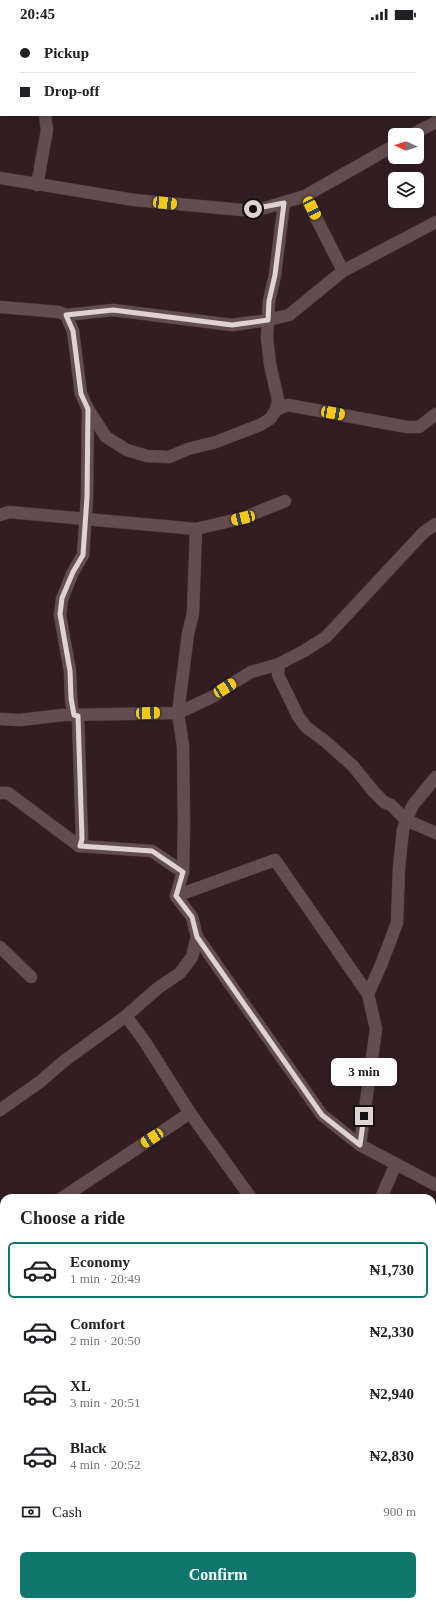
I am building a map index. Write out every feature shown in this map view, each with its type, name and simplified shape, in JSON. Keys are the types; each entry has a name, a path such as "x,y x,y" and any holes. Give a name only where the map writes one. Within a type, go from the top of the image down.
{"street":[{"path":"37,185 46,130 45,116"},
{"path":"424,128 436,122"},
{"path":"0,178 134,200 242,210 265,208 305,196 388,149"},
{"path":"305,196 343,271"},
{"path":"66,315 73,331 81,394 88,409 106,437 127,450 147,456 169,457 188,449 216,442 260,425 270,419 276,410 278,400 268,344 268,320 269,301 275,275 284,203"},
{"path":"0,308 59,312 66,315 113,310 232,325 268,320 289,314 343,271 436,222"},
{"path":"276,410 288,405 407,427 419,427 436,414"},
{"path":"80,846 82,839 78,716 74,715 71,698 70,671 60,614 62,598 73,572 83,555 86,520 88,409"},
{"path":"0,515 9,512 196,529 243,518 285,501"},
{"path":"0,719 20,720 74,715 178,713 216,694 252,672 279,664 326,637 424,532 436,524"},
{"path":"176,896 183,872 184,822 183,746 178,713 188,634 193,613 196,529"},
{"path":"279,664 278,675 298,716 306,727 325,741 353,766 374,792 384,802 391,805 406,820 436,833"},
{"path":"368,994 382,965 397,923 399,868 403,830 406,820 413,805 436,777"},
{"path":"0,793 8,793 80,846 152,851 183,872"},
{"path":"176,896 275,860 368,994 376,1028 360,1145"},
{"path":"176,896 192,917 197,937 322,1115 360,1145 436,1185"},
{"path":"0,1110 41,1081 64,1060 126,1016 158,988 180,974 192,957 197,937"},
{"path":"0,947 31,976"},
{"path":"126,1016 145,1042 190,1113 248,1194"},
{"path":"68,1194 190,1113"},
{"path":"383,1194 396,1164"}],"route":[{"path":"253,209 265,208 284,203 275,275 269,301 268,320 232,325 113,310 66,315 70,320 73,331 81,394 88,409 87,497 83,555 73,572 62,598 60,614 68,652 71,698 74,715 78,716 82,839 80,846 152,851 183,872 176,896 192,917 197,937 322,1115 340,1131 360,1145 364,1116"}]}
